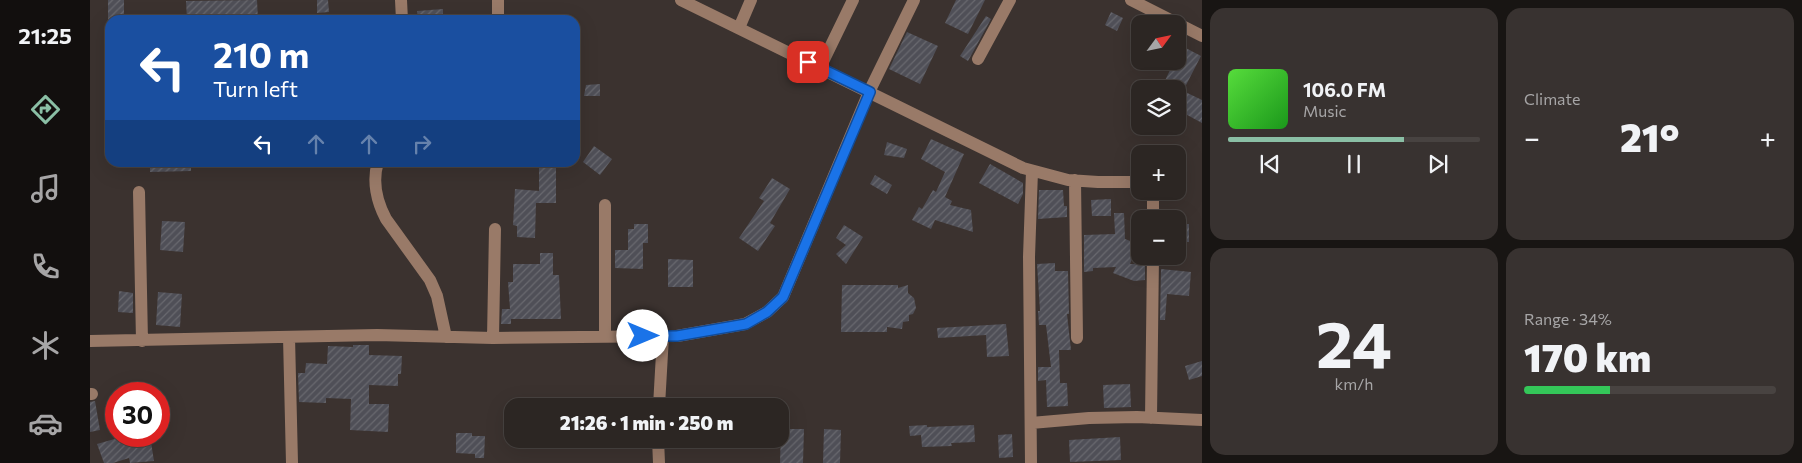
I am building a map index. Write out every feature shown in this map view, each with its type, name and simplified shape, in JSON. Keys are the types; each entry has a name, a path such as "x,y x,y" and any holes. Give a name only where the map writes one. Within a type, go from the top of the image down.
{"street":[{"path":"401,0 402,15"},
{"path":"498,0 498,15"},
{"path":"681,0 1023,168 1075,180 1131,182"},
{"path":"739,28 752,0"},
{"path":"820,68 853,0"},
{"path":"90,341 377,335 493,338 677,336 746,324 767,312 783,297 870,92 914,0"},
{"path":"978,59 1010,0"},
{"path":"1131,0 1202,36"},
{"path":"377,167 375,178 381,210 430,280 437,296 446,336"},
{"path":"1031,463 1030,257 1032,171"},
{"path":"1075,180 1077,338"},
{"path":"139,192 142,340"},
{"path":"605,205 605,336"},
{"path":"493,338 495,229"},
{"path":"1151,418 1152,265"},
{"path":"659,398 663,336"},
{"path":"289,337 292,463"},
{"path":"1031,423 1088,418 1202,420"},
{"path":"658,448 659,463"}],"building":[{"path":"108,0 124,0 124,15 108,15"},
{"path":"257,0 258,15 187,15 186,1"},
{"path":"317,0 328,0 329,12 317,13"},
{"path":"956,0 985,0 968,34 945,23"},
{"path":"443,9 443,15 417,15 417,11"},
{"path":"1111,12 1123,18 1117,31 1105,25"},
{"path":"986,16 991,19 968,61 960,56"},
{"path":"907,32 938,46 920,84 889,69"},
{"path":"1186,48 1201,56 1186,85 1186,80 1165,80 1170,70 1186,70"},
{"path":"600,84 600,96 584,96 586,85"},
{"path":"1186,92 1202,100 1202,123 1186,114"},
{"path":"931,139 964,154 945,197 952,201 950,205 971,210 973,232 935,220 931,229 912,220 919,207 922,209 933,190 936,192 945,172 921,159"},
{"path":"887,142 907,149 904,158 884,155"},
{"path":"594,146 612,159 600,175 583,162"},
{"path":"990,164 1023,183 1023,194 1018,204 979,183"},
{"path":"150,167 191,167 191,171 150,172"},
{"path":"539,167 556,167 556,203 536,203 535,238 517,237 517,226 513,225 515,189 539,191"},
{"path":"875,175 892,185 887,194 870,184"},
{"path":"772,178 790,189 770,223 775,226 758,251 739,238 764,201 759,198"},
{"path":"1039,190 1063,190 1064,206 1067,206 1067,217 1038,219"},
{"path":"1111,199 1111,216 1092,216 1091,200"},
{"path":"1114,213 1124,213 1125,239 1131,241 1130,264 1145,265 1145,280 1134,281 1113,273 1116,267 1093,268 1093,271 1084,272 1084,235 1115,234"},
{"path":"162,221 185,222 183,252 160,250"},
{"path":"634,224 648,224 648,243 643,243 643,269 615,268 615,250 628,250 628,229 634,229"},
{"path":"1186,224 1189,224 1189,242 1186,242"},
{"path":"844,225 863,237 846,264 836,254 846,245 836,238"},
{"path":"540,253 553,253 553,275 559,275 561,319 511,319 511,324 501,324 502,309 510,309 508,282 513,282 513,264 540,264"},
{"path":"668,259 693,260 693,287 668,287"},
{"path":"1055,263 1055,271 1068,271 1069,314 1067,314 1071,350 1059,350 1060,383 1067,383 1068,406 1047,407 1046,380 1038,381 1038,367 1051,367 1046,325 1039,325 1037,264"},
{"path":"1161,269 1191,272 1189,296 1167,294 1165,320 1160,320"},
{"path":"842,285 898,285 898,288 908,285 908,293 914,298 916,308 913,314 909,315 909,321 903,322 902,329 887,327 887,332 841,332"},
{"path":"119,291 133,293 133,313 118,312"},
{"path":"158,292 182,294 180,327 156,325"},
{"path":"1006,324 1009,356 987,357 986,335 938,338 937,328"},
{"path":"353,345 369,345 369,355 402,356 401,374 398,374 398,386 369,385 369,404 389,404 388,432 350,430 351,399 326,398 326,403 299,402 298,373 305,373 306,363 327,364 328,346 353,347"},
{"path":"1202,361 1202,376 1189,380 1185,366"},
{"path":"1130,384 1131,407 1104,408 1103,385"},
{"path":"95,401 100,430 90,432 90,402"},
{"path":"927,425 927,427 974,425 975,442 951,443 952,446 922,447 921,435 910,436 909,426"},
{"path":"789,429 804,429 803,463 780,463 780,448 789,448"},
{"path":"824,429 841,430 840,463 823,463"},
{"path":"456,433 472,433 472,436 485,436 484,458 475,458 475,454 456,453"},
{"path":"1012,434 1013,457 999,458 998,435"},
{"path":"1120,437 1121,460 1070,462 1069,440"},
{"path":"105,442 105,447 152,447 154,461 130,463 129,458 113,463 104,463 97,444"}],"route":[{"path":"643,336 677,336 746,324 767,312 783,297 870,92 808,62"}]}
